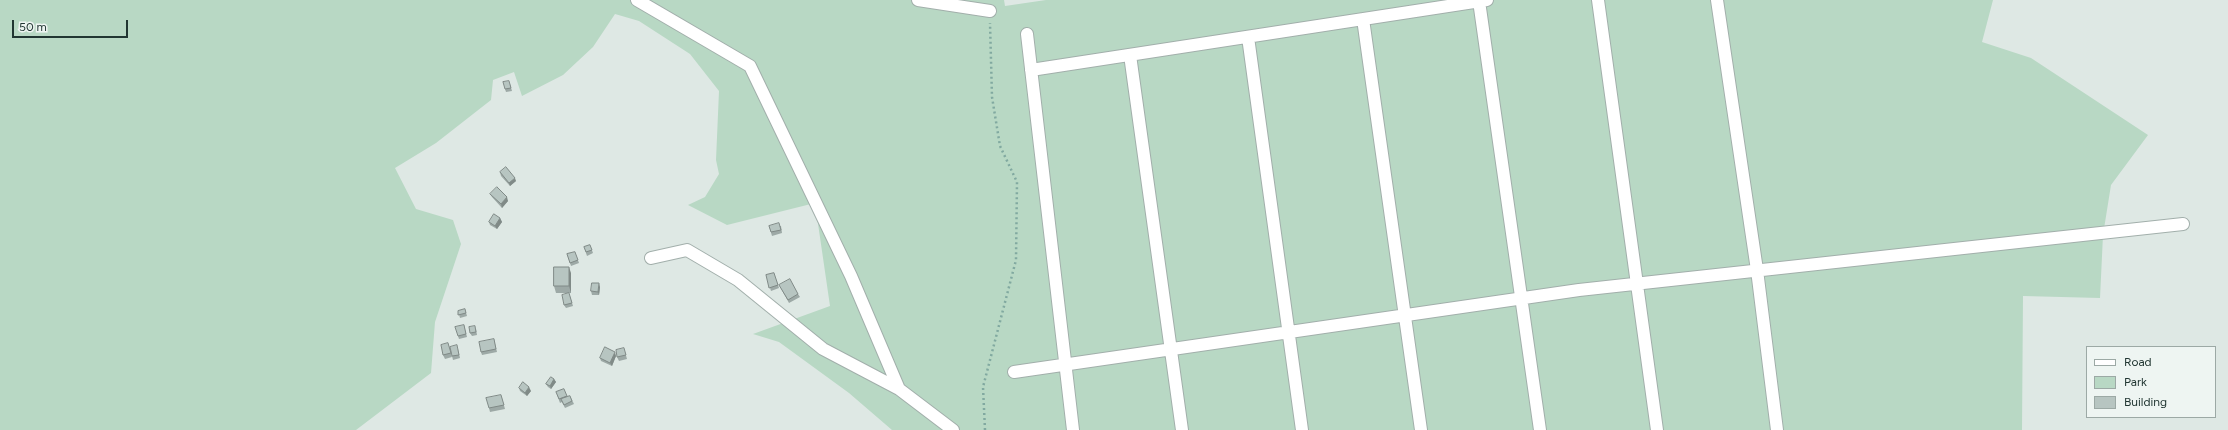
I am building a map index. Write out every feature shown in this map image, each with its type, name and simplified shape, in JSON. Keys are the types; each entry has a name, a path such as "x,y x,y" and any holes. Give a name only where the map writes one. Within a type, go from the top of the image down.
{"street":[{"path":"637,0 750,66 851,276 899,389"},
{"path":"918,0 990,10"},
{"path":"1598,0 1657,430"},
{"path":"1717,0 1757,270 1777,430"},
{"path":"1031,70 1483,1 1521,298 1540,430"},
{"path":"1363,19 1421,430"},
{"path":"1027,34 1073,430"},
{"path":"1248,36 1302,430"},
{"path":"1130,55 1182,430"},
{"path":"1014,372 1521,298 1757,270 2184,224"},
{"path":"651,258 687,250 738,280 823,349 899,389 953,430"}],"path":[{"path":"985,430 983,387 1016,260 1017,190 1017,182 1000,146 992,97 990,10"}],"green space":[{"path":"0,0 1004,0 1005,6 1046,0 1993,0 1982,42 2031,58 2148,135 2111,185 2103,235 2100,298 2023,296 2022,430 892,430 849,393 779,342 753,334 830,306 815,203 727,225 688,205 705,197 719,174 716,160 719,91 690,54 639,21 615,14 593,47 563,75 522,96 514,72 493,80 491,100 436,143 395,168 416,209 453,220 461,244 435,322 431,373 356,430 0,430"}],"building":[{"path":"509,81 511,88 505,89 503,82"},
{"path":"506,167 515,178 509,183 500,172"},
{"path":"497,187 507,197 501,204 490,194"},
{"path":"494,214 500,218 495,226 489,222"},
{"path":"779,223 781,230 771,232 769,226"},
{"path":"590,245 592,250 586,252 584,247"},
{"path":"575,252 578,260 570,263 567,254"},
{"path":"554,267 569,267 569,286 554,286"},
{"path":"774,273 778,285 769,288 766,275"},
{"path":"790,279 798,294 788,300 779,285"},
{"path":"592,283 599,283 598,292 591,291"},
{"path":"569,293 572,303 564,305 562,295"},
{"path":"465,309 466,313 458,315 458,311"},
{"path":"464,325 466,334 458,336 455,327"},
{"path":"475,326 476,332 470,333 469,327"},
{"path":"494,339 496,349 481,352 479,342"},
{"path":"448,343 451,353 443,355 441,345"},
{"path":"457,345 459,355 452,356 450,347"},
{"path":"605,347 615,352 610,363 600,358"},
{"path":"624,348 626,355 617,357 616,350"},
{"path":"551,377 554,379 550,386 546,384"},
{"path":"523,382 529,387 525,393 519,388"},
{"path":"564,389 567,396 559,399 556,392"},
{"path":"501,395 504,405 489,408 486,398"},
{"path":"570,396 572,401 564,405 561,399"}]}
